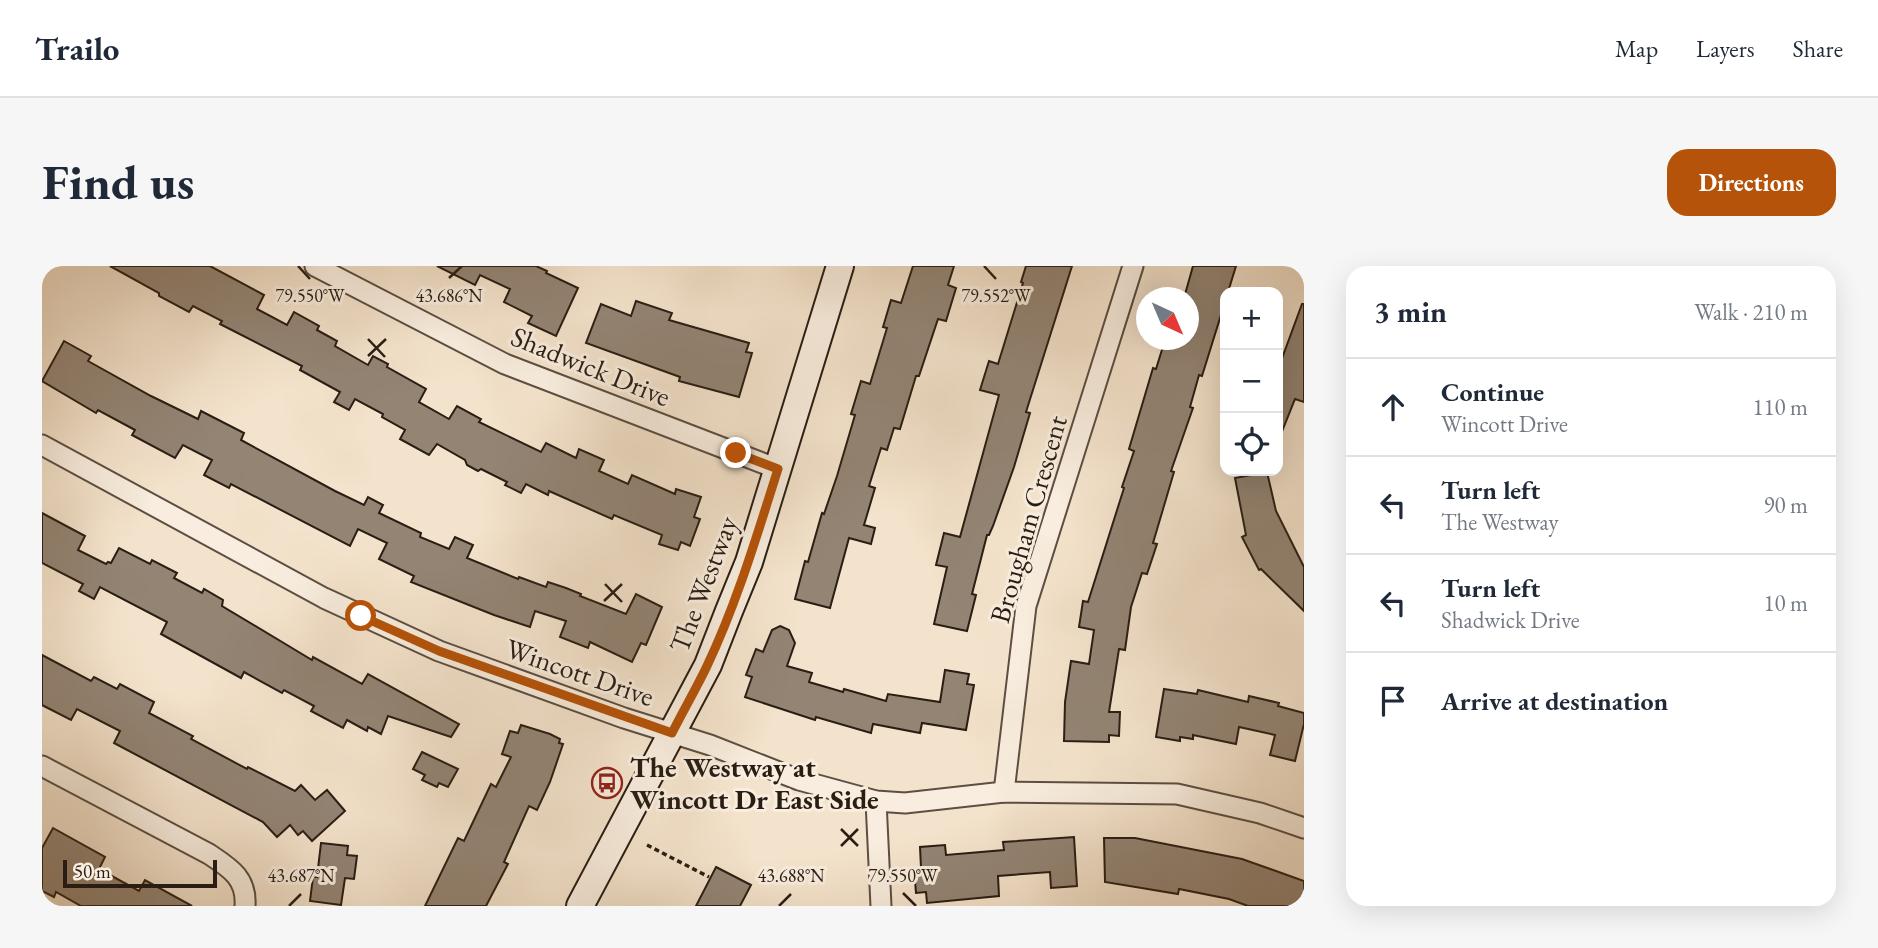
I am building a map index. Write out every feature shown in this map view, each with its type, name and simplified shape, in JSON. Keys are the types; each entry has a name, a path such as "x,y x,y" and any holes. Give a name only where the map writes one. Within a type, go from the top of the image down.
{"main road":[{"name":"The Westway","path":"580,906 708,665 749,562 840,266"}],"street":[{"name":"Shadwick Drive","path":"314,266 505,364 778,469"},
{"name":"Brougham Crescent","path":"1004,792 1026,606 1133,266"},
{"name":"Wincott Drive","path":"42,444 324,598 439,651 710,745 799,780 876,801 905,803 1004,792 1178,794 1260,813 1304,828"},
{"path":"43,770 209,854 234,871 246,893 245,906"},
{"path":"876,801 881,906"}],"path":[{"path":"647,845 709,877"}],"building":[{"path":"110,266 210,266 264,295 257,309 287,325 294,312 319,326 317,330 337,341 335,346 368,365 373,356 388,364 387,367 426,389 419,402 449,419 457,406 481,419 479,422 541,452 546,443 576,458 579,449 604,460 599,471 628,484 632,475 675,494 676,489 701,497 694,517 700,519 690,546 681,542 678,550 659,544 662,535 614,515 612,519 549,491 548,495 526,484 521,493 505,485 507,482 467,465 465,460 437,444 429,455 400,439 405,430 382,417 383,414 355,399 349,410 334,402 340,392 300,370 302,366 220,324 222,321 193,306 189,312"},
{"path":"437,266 536,266 578,288 556,336 528,323 532,316 504,302 510,289 480,275 475,285"},
{"path":"913,266 954,266 948,285 956,288 946,321 938,319 919,376 916,376 900,429 894,428 887,450 881,448 869,486 875,488 864,525 875,528 871,544 849,538 830,608 795,599 805,561 808,562 822,513 824,514 837,476 855,415 851,414 861,381 870,384 887,328 883,327 891,300 901,303"},
{"path":"1026,266 1072,266 1026,412 1030,413 1014,467 993,526 987,535 972,594 976,595 967,631 934,624 947,567 936,565 944,533 960,537 999,395 980,390 989,361 998,364"},
{"path":"1193,266 1236,266 1230,287 1220,287 1220,318 1202,376 1199,375 1190,407 1193,408 1171,471 1174,472 1153,543 1157,544 1147,574 1142,573 1131,607 1125,650 1119,649 1109,712 1120,712 1119,736 1109,735 1109,742 1064,741 1065,702 1071,661 1089,664 1094,630 1079,627 1083,601 1088,602 1124,488 1122,487 1134,451 1129,449 1153,368 1156,369 1162,350 1199,350 1199,287 1187,287"},
{"path":"636,301 672,313 669,320 749,343 746,352 752,353 739,397 679,381 680,377 586,343 601,304 631,316"},
{"path":"1304,304 1304,402 1295,399 1283,429 1283,413 1283,356"},
{"path":"64,341 91,356 88,361 151,396 198,419 201,411 244,433 241,440 335,491 364,505 368,497 383,505 379,513 421,533 420,537 449,549 455,537 473,545 467,558 518,579 519,577 546,587 548,582 566,588 626,614 636,594 662,607 646,645 641,643 632,662 590,642 588,648 560,637 566,621 535,611 530,627 494,615 411,582 414,576 379,559 387,543 358,529 350,546 231,484 229,488 204,475 212,460 183,445 175,458 132,435 135,430 98,410 96,413 42,381"},
{"path":"1268,476 1276,511 1304,567 1304,611 1259,570 1242,537 1246,535 1235,478"},
{"path":"42,513 85,536 78,550 106,564 111,563 119,548 150,564 152,560 177,573 174,578 202,593 204,589 223,600 222,606 312,660 313,657 362,684 368,674 459,724 451,737 388,716 381,734 368,727 367,731 347,720 343,728 311,711 314,706 284,690 282,693 244,672 241,678 161,634 167,622 100,587 94,599 79,591 83,584 42,563"},
{"path":"780,626 789,630 795,643 787,666 812,673 809,682 843,692 844,689 886,701 888,694 940,702 945,670 969,674 967,684 974,685 966,730 922,723 920,733 873,724 871,733 816,717 815,720 745,697 752,677 746,675 756,649 763,652 772,630"},
{"path":"42,655 91,681 94,677 117,689 120,684 154,702 149,713 247,769 248,767 295,791 301,785 315,800 327,790 345,811 312,841 303,831 298,835 290,825 277,837 263,822 114,743 120,731 77,709 71,720 42,705"},
{"path":"1164,689 1197,694 1198,690 1248,702 1249,696 1279,703 1278,706 1304,713 1295,761 1270,755 1275,735 1239,727 1236,744 1193,735 1193,739 1180,737 1180,741 1156,737"},
{"path":"521,725 550,734 560,739 559,743 563,744 537,810 529,806 504,862 508,864 486,906 425,906 458,838 464,841 491,784 496,787 511,757 502,754 510,731 518,733"},
{"path":"422,752 458,769 448,787 439,783 437,787 422,780 425,775 413,769"},
{"path":"53,828 105,857 99,869 139,891 145,880 192,906 81,906 56,892 54,897 42,891 42,848"},
{"path":"1074,837 1077,886 1051,888 1050,872 998,876 999,896 927,903 926,892 916,893 914,868 921,868 920,847 945,845 946,855 1004,850 1003,842"},
{"path":"1104,838 1135,838 1242,859 1304,881 1304,906 1248,906 1229,899 1179,889 1178,894 1105,882"},
{"path":"321,843 348,846 347,855 357,856 354,879 345,878 341,905 310,901 313,877 317,877"},
{"path":"716,867 751,885 740,906 696,906"}],"place":[{"name":"The Westway at Wincott Dr East Side","path":"607,783"}],"route":[{"path":"361,616 439,651 508,677 672,733 708,665 749,562 778,469 736,453"}]}
